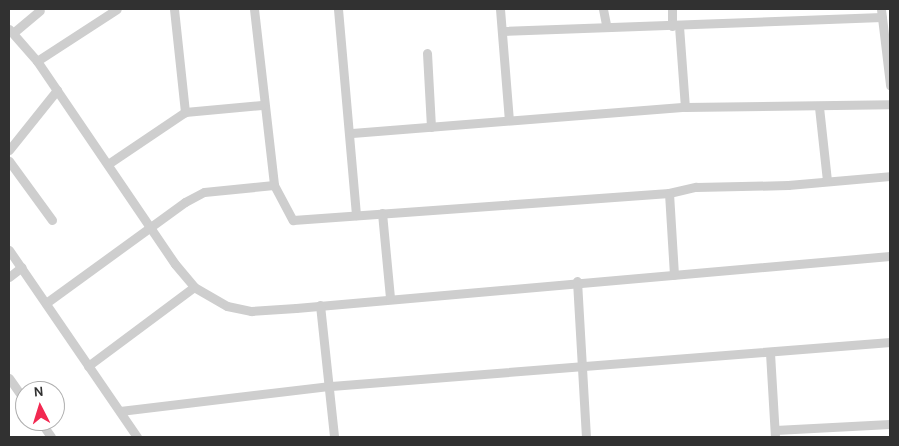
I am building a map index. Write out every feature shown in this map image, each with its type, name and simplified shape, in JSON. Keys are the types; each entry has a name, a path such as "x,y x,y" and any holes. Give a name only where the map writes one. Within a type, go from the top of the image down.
{"street":[{"path":"37,61 117,9"},
{"path":"174,9 185,112"},
{"path":"254,9 262,105 274,184 293,220 669,193 696,187 890,176"},
{"path":"338,9 352,133 356,215"},
{"path":"500,9 509,120"},
{"path":"603,9 606,24"},
{"path":"672,9 676,26 685,107"},
{"path":"40,10 11,31 37,61 150,227 194,287 227,306 251,311 577,281 674,275 890,256"},
{"path":"503,31 606,24 676,26 881,13 890,85"},
{"path":"427,53 430,127"},
{"path":"9,150 57,90"},
{"path":"352,133 685,107 819,107 890,104"},
{"path":"108,164 185,112 262,105"},
{"path":"819,107 827,181"},
{"path":"9,161 52,220"},
{"path":"46,303 150,227 204,192 274,184"},
{"path":"669,193 674,275"},
{"path":"382,213 390,298"},
{"path":"9,250 137,437"},
{"path":"9,277 22,267"},
{"path":"577,281 584,368 586,437"},
{"path":"88,366 194,287"},
{"path":"320,305 331,386 334,437"},
{"path":"120,411 331,386 584,368 890,342"},
{"path":"770,353 775,434 890,424"}]}
